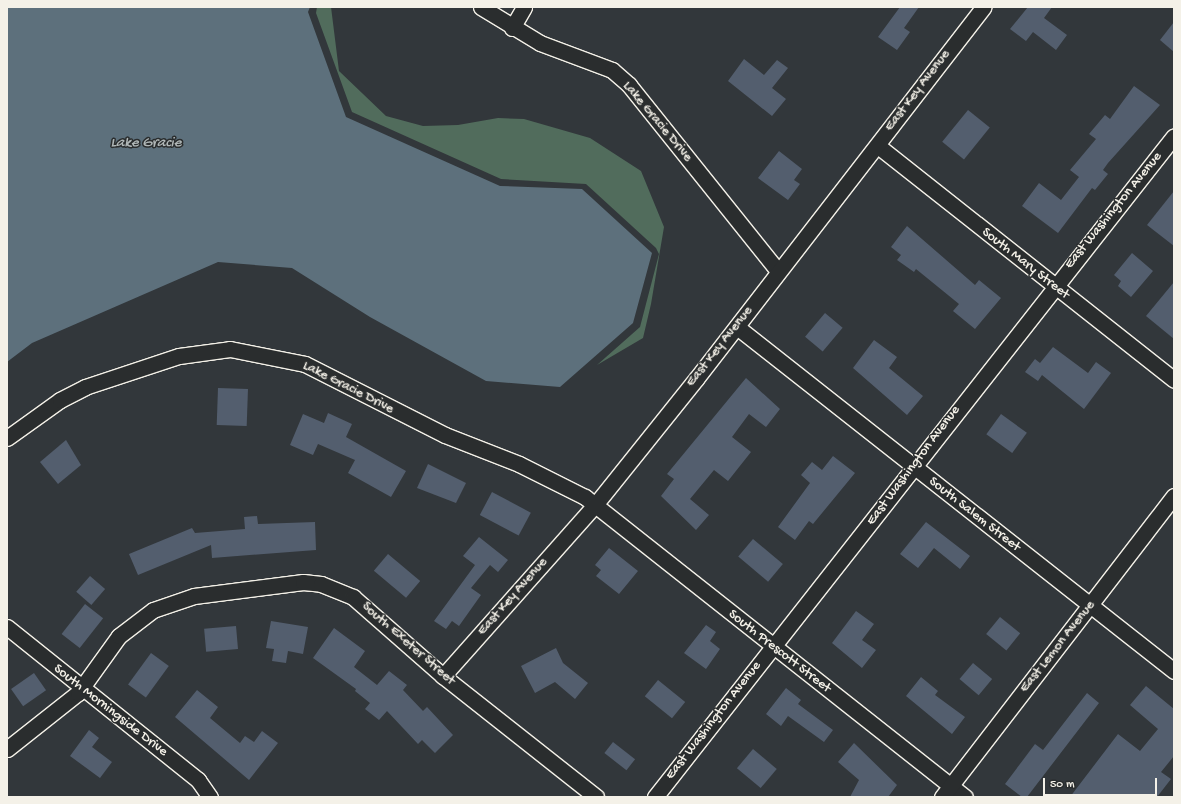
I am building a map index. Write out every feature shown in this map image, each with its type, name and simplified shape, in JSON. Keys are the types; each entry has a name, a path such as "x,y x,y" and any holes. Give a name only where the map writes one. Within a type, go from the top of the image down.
{"street":[{"name":"Lake Gracie Drive","path":"481,7 512,28 540,43 592,60 629,85 778,271"},
{"path":"512,28 524,7"},
{"name":"East Key Avenue","path":"443,676 595,505 737,327 778,271 878,146 983,7"},
{"name":"East Washington Avenue","path":"655,797 771,646 914,467 1174,136"},
{"name":"South Mary Street","path":"878,146 1054,287 1174,380"},
{"name":"South Salem Street","path":"737,327 1089,606 1173,669"},
{"name":"Lake Gracie Drive","path":"7,438 60,400 85,387 143,365 230,349 305,364 445,435 566,486 595,505"},
{"name":"East Lemon Avenue","path":"946,791 1174,496"},
{"name":"South Prescott Street","path":"595,505 771,646 946,791 965,797"},
{"name":"South Exeter Street","path":"7,749 81,688 119,636 153,610 194,596 303,582 321,584 353,597 443,676 596,797"},
{"name":"South Morningside Drive","path":"7,627 81,688 198,780 210,797"}],"green space":[{"path":"317,7 331,7 339,71 386,116 423,126 458,125 498,118 524,119 590,138 641,171 664,227 651,304 643,338 597,365 640,327 659,254 656,248 586,184 501,179 352,112 316,13"}],"water":[{"name":"Lake Gracie","path":"7,7 310,7 308,12 346,117 500,186 582,189 652,253 633,323 560,387 486,381 370,317 292,268 218,262 32,343 7,362"}],"building":[{"path":"900,7 919,7 904,28 910,32 897,50 878,37"},
{"path":"1028,7 1052,7 1044,18 1067,35 1056,50 1033,32 1026,41 1010,29"},
{"path":"1174,22 1174,52 1160,40"},
{"path":"744,59 764,75 777,60 788,68 772,88 786,99 772,116 728,81"},
{"path":"1134,86 1160,105 1108,163 1103,170 1108,174 1095,190 1092,188 1058,233 1022,206 1039,183 1061,200 1079,177 1070,170 1096,139 1089,134 1105,115 1110,119"},
{"path":"968,110 990,128 964,159 942,142"},
{"path":"779,151 802,169 794,180 800,184 788,200 758,178"},
{"path":"1174,191 1174,246 1147,225"},
{"path":"907,226 975,285 979,280 1001,298 975,329 953,311 959,304 916,269 914,272 897,260 901,255 891,247"},
{"path":"1132,253 1153,271 1131,297 1118,286 1121,281 1114,275"},
{"path":"1174,282 1174,339 1146,316"},
{"path":"825,313 843,328 823,352 805,337"},
{"path":"874,340 897,357 889,368 923,396 907,415 853,368"},
{"path":"1053,347 1088,373 1096,362 1111,373 1084,409 1042,375 1038,381 1025,372 1035,359 1040,363"},
{"path":"746,378 780,409 766,427 749,414 732,437 751,452 728,481 714,470 690,499 709,515 696,530 661,496 674,479 667,474"},
{"path":"218,388 248,389 247,426 217,425"},
{"path":"328,413 352,424 346,437 406,471 391,497 348,473 355,460 318,444 313,455 290,445 303,414 324,423"},
{"path":"1001,414 1027,433 1012,453 986,434"},
{"path":"66,440 81,465 58,484 40,462"},
{"path":"833,456 855,473 813,524 809,521 795,540 778,527 810,483 801,475 812,462 822,470"},
{"path":"428,464 466,483 456,503 417,488"},
{"path":"492,492 531,513 519,536 480,515"},
{"path":"257,516 258,524 315,522 316,550 212,558 211,545 138,575 129,554 192,528 195,533 245,529 244,517"},
{"path":"926,522 970,556 960,569 934,548 918,568 900,554"},
{"path":"479,537 508,560 498,572 490,565 471,588 481,595 459,626 452,621 446,629 434,621 475,565 463,556"},
{"path":"753,539 783,564 768,582 738,557"},
{"path":"609,548 638,571 619,594 596,576 601,570 595,565"},
{"path":"388,554 420,581 406,598 374,571"},
{"path":"90,576 105,589 91,605 76,592"},
{"path":"85,604 103,618 80,648 62,634"},
{"path":"856,611 874,624 862,640 876,650 862,668 832,643"},
{"path":"1000,617 1020,633 1006,650 986,634"},
{"path":"271,621 308,627 303,654 288,651 286,663 272,661 274,649 266,648"},
{"path":"706,625 716,632 710,641 720,649 706,669 684,653"},
{"path":"236,626 238,649 206,652 204,629"},
{"path":"334,628 365,651 354,667 377,685 389,671 407,685 403,690 423,711 427,707 453,735 435,753 422,740 418,744 387,711 379,720 365,709 370,703 355,691 356,689 313,658"},
{"path":"556,648 563,663 588,683 575,699 555,682 535,693 521,666"},
{"path":"151,653 169,666 146,697 128,685"},
{"path":"973,663 992,679 979,695 960,679"},
{"path":"34,673 46,690 23,706 11,689"},
{"path":"921,677 938,691 935,695 965,717 952,734 906,696"},
{"path":"658,680 685,702 672,718 645,696"},
{"path":"1146,686 1174,709 1174,756 1161,772 1171,779 1157,797 1070,797 1118,734 1140,751 1158,729 1130,705"},
{"path":"786,688 801,700 798,704 833,730 824,742 788,716 781,726 766,714"},
{"path":"197,690 218,707 210,718 240,743 245,736 254,742 262,731 278,743 249,780 175,717"},
{"path":"1087,693 1099,703 1027,797 1022,797 1005,784 1035,744 1043,750"},
{"path":"89,730 99,738 92,747 112,762 100,778 70,756"},
{"path":"613,742 635,759 626,770 604,753"},
{"path":"854,743 897,785 888,797 850,797 859,780 838,762"},
{"path":"753,749 777,769 761,788 737,768"}]}
